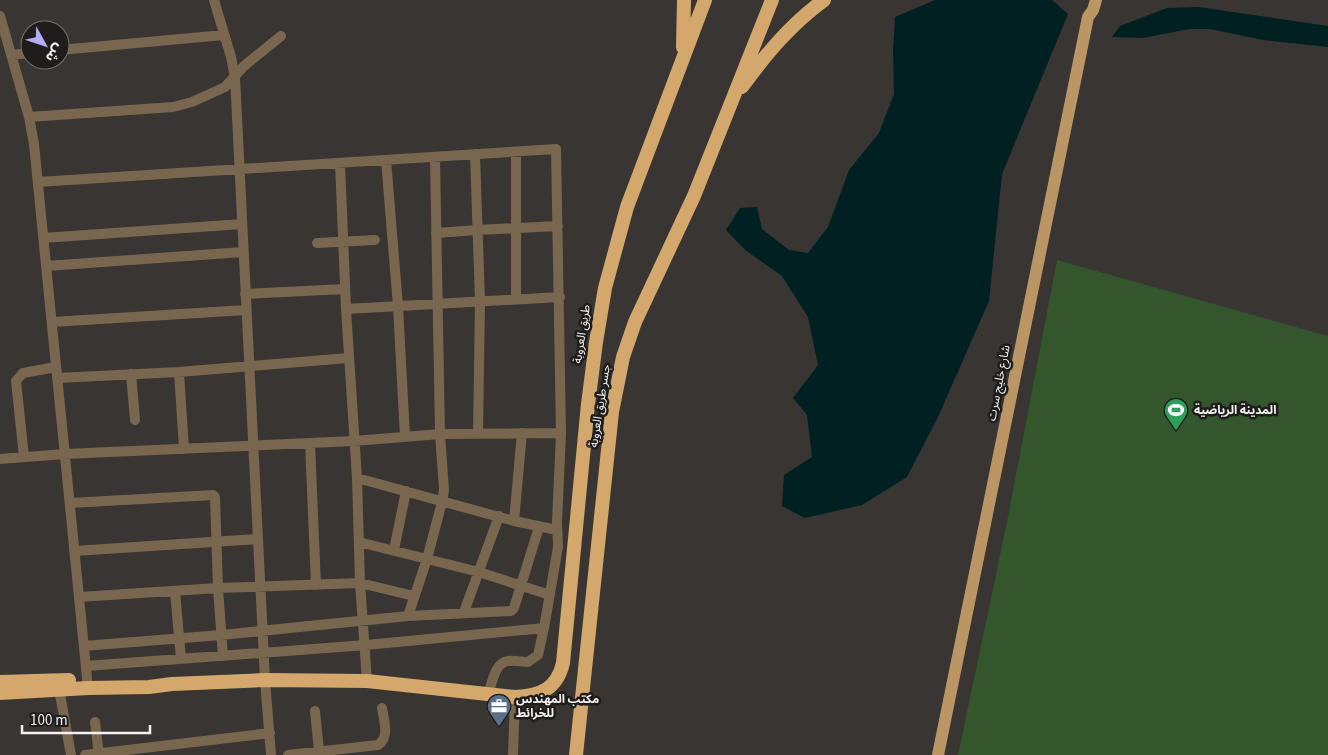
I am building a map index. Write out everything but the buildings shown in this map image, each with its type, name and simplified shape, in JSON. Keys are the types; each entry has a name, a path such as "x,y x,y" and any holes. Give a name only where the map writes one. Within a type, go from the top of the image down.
{"highway":[{"path":"679,69 684,27 684,0"},
{"name":"طريق العروبة","path":"516,697 535,695 552,686 561,672 588,404 605,288 627,207 705,0"},
{"path":"762,0 764,17"},
{"name":"جسر طريق العروبة","path":"576,755 612,412 618,374 635,322 690,206 772,0"},
{"path":"731,101 779,39 794,24 824,0"},
{"path":"1,690 150,681 172,684 265,680 367,681 516,697"},
{"path":"1,690 58,689 88,684"}],"main road":[{"path":"1086,0 1088,17"},
{"path":"1088,17 1093,10 1096,0"},
{"name":"شارع خليج سرت","path":"938,755 1088,17"}],"street":[{"path":"214,0 235,77 263,652 271,755"},
{"path":"0,16 29,117 34,144 88,684"},
{"path":"70,49 224,35"},
{"path":"29,117 178,107 220,89 281,36"},
{"path":"11,55 20,54"},
{"path":"38,182 556,149 561,432 558,547 540,651 535,658 528,662 508,660 502,663 498,668 488,694"},
{"path":"516,152 516,299"},
{"path":"475,154 480,301 478,434"},
{"path":"408,616 427,559 442,502 444,479 440,434 435,157"},
{"path":"386,160 398,306 405,437"},
{"path":"340,163 348,358 357,478 360,583 366,645 367,681"},
{"path":"43,238 242,224"},
{"path":"436,234 558,226"},
{"path":"317,243 375,240"},
{"path":"46,266 244,252"},
{"path":"245,294 345,289"},
{"path":"346,308 560,297"},
{"path":"52,322 246,310"},
{"path":"24,457 16,381 23,373 131,374 179,372 348,358"},
{"path":"179,372 184,449"},
{"path":"131,374 135,420"},
{"path":"0,459 65,454 354,441 440,434 561,432"},
{"path":"514,521 522,433"},
{"path":"310,443 316,585"},
{"path":"357,478 514,521 558,530"},
{"path":"394,550 406,491"},
{"path":"70,503 213,495 215,498 218,588 223,656"},
{"path":"464,612 499,516"},
{"path":"84,646 221,635 408,616 512,610 521,586 538,526"},
{"path":"74,551 258,539"},
{"path":"359,542 479,572 550,595"},
{"path":"79,597 218,588 360,583 414,596"},
{"path":"175,591 181,659"},
{"path":"86,666 366,645 544,628"},
{"path":"58,689 71,755"},
{"path":"513,755 516,697"},
{"path":"288,755 378,745 382,742 386,733 382,708"},
{"path":"315,711 320,751"},
{"path":"95,722 99,754"},
{"path":"85,755 270,733"}],"green space":[{"name":"المدينة الرياضية","path":"1057,260 1328,336 1328,755 958,755 1006,527"}],"water":[{"path":"935,0 1052,0 1068,14 1002,174 989,301 938,417 907,477 862,505 805,518 782,506 784,475 812,457 807,415 793,398 818,365 808,317 782,276 745,250 726,230 740,208 757,207 762,229 789,250 808,253 828,227 849,170 879,133 894,94 893,51 895,17"},
{"path":"1199,7 1328,26 1328,47 1263,40 1210,29 1189,29 1143,38 1112,37 1120,26 1167,8"}],"place":[{"name":"المدينة الرياضية","path":"1176,431"},
{"name":"مكتب المهندس للخرائط","path":"499,727"}]}
